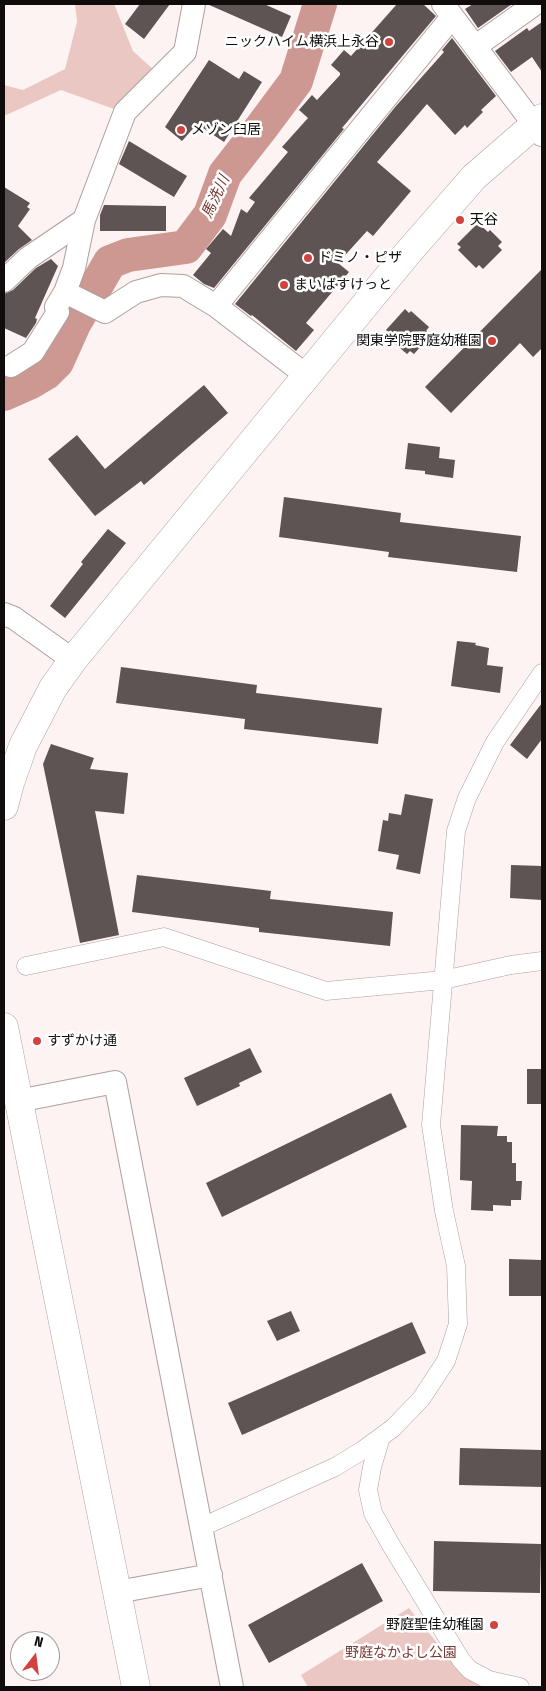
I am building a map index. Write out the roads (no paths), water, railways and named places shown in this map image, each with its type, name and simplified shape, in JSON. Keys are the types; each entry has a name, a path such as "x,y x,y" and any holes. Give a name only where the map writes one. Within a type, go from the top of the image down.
{"street":[{"path":"11,366 33,352 58,312 56,307 65,292 74,268 84,220 125,112 185,52 194,4"},
{"path":"476,46 535,4"},
{"path":"4,806 23,746 53,688 73,660 406,255 474,177 540,125 448,10 216,306"},
{"path":"4,282 28,258 84,220"},
{"path":"65,292 104,312 136,292 161,285 183,286 216,306 307,376"},
{"path":"4,614 14,618 73,660"},
{"path":"202,1527 336,1467 363,1450 393,1428 421,1399 446,1361 458,1324 456,1266 444,1211 431,1125 456,831 467,798 495,742 542,673"},
{"path":"26,966 164,937 326,991 443,980 511,965 542,961"},
{"path":"4,1027 136,1687"},
{"path":"18,1101 115,1082 232,1687"},
{"path":"380,1437 368,1490 373,1513 461,1660 470,1670 489,1680 520,1687"},
{"path":"117,1592 211,1575"}],"waterway":[{"name":"馬洗川","path":"4,394 46,373 57,362 74,324 110,262 128,255 186,247 210,215 225,174 296,81 320,4"}],"place":[{"name":"ニックハイム横浜上永谷","path":"389,42"},
{"name":"メゾン臼居","path":"181,130"},
{"name":"天谷","path":"460,220"},
{"name":"ドミノ・ピザ","path":"308,258"},
{"name":"まいばすけっと","path":"284,285"},
{"name":"関東学院野庭幼稚園","path":"492,341"},
{"name":"すずかけ通","path":"37,1041"},
{"name":"野庭聖佳幼稚園","path":"494,1625"}],"park label":[{"name":"野庭なかよし公園","path":"401,1653"}]}
